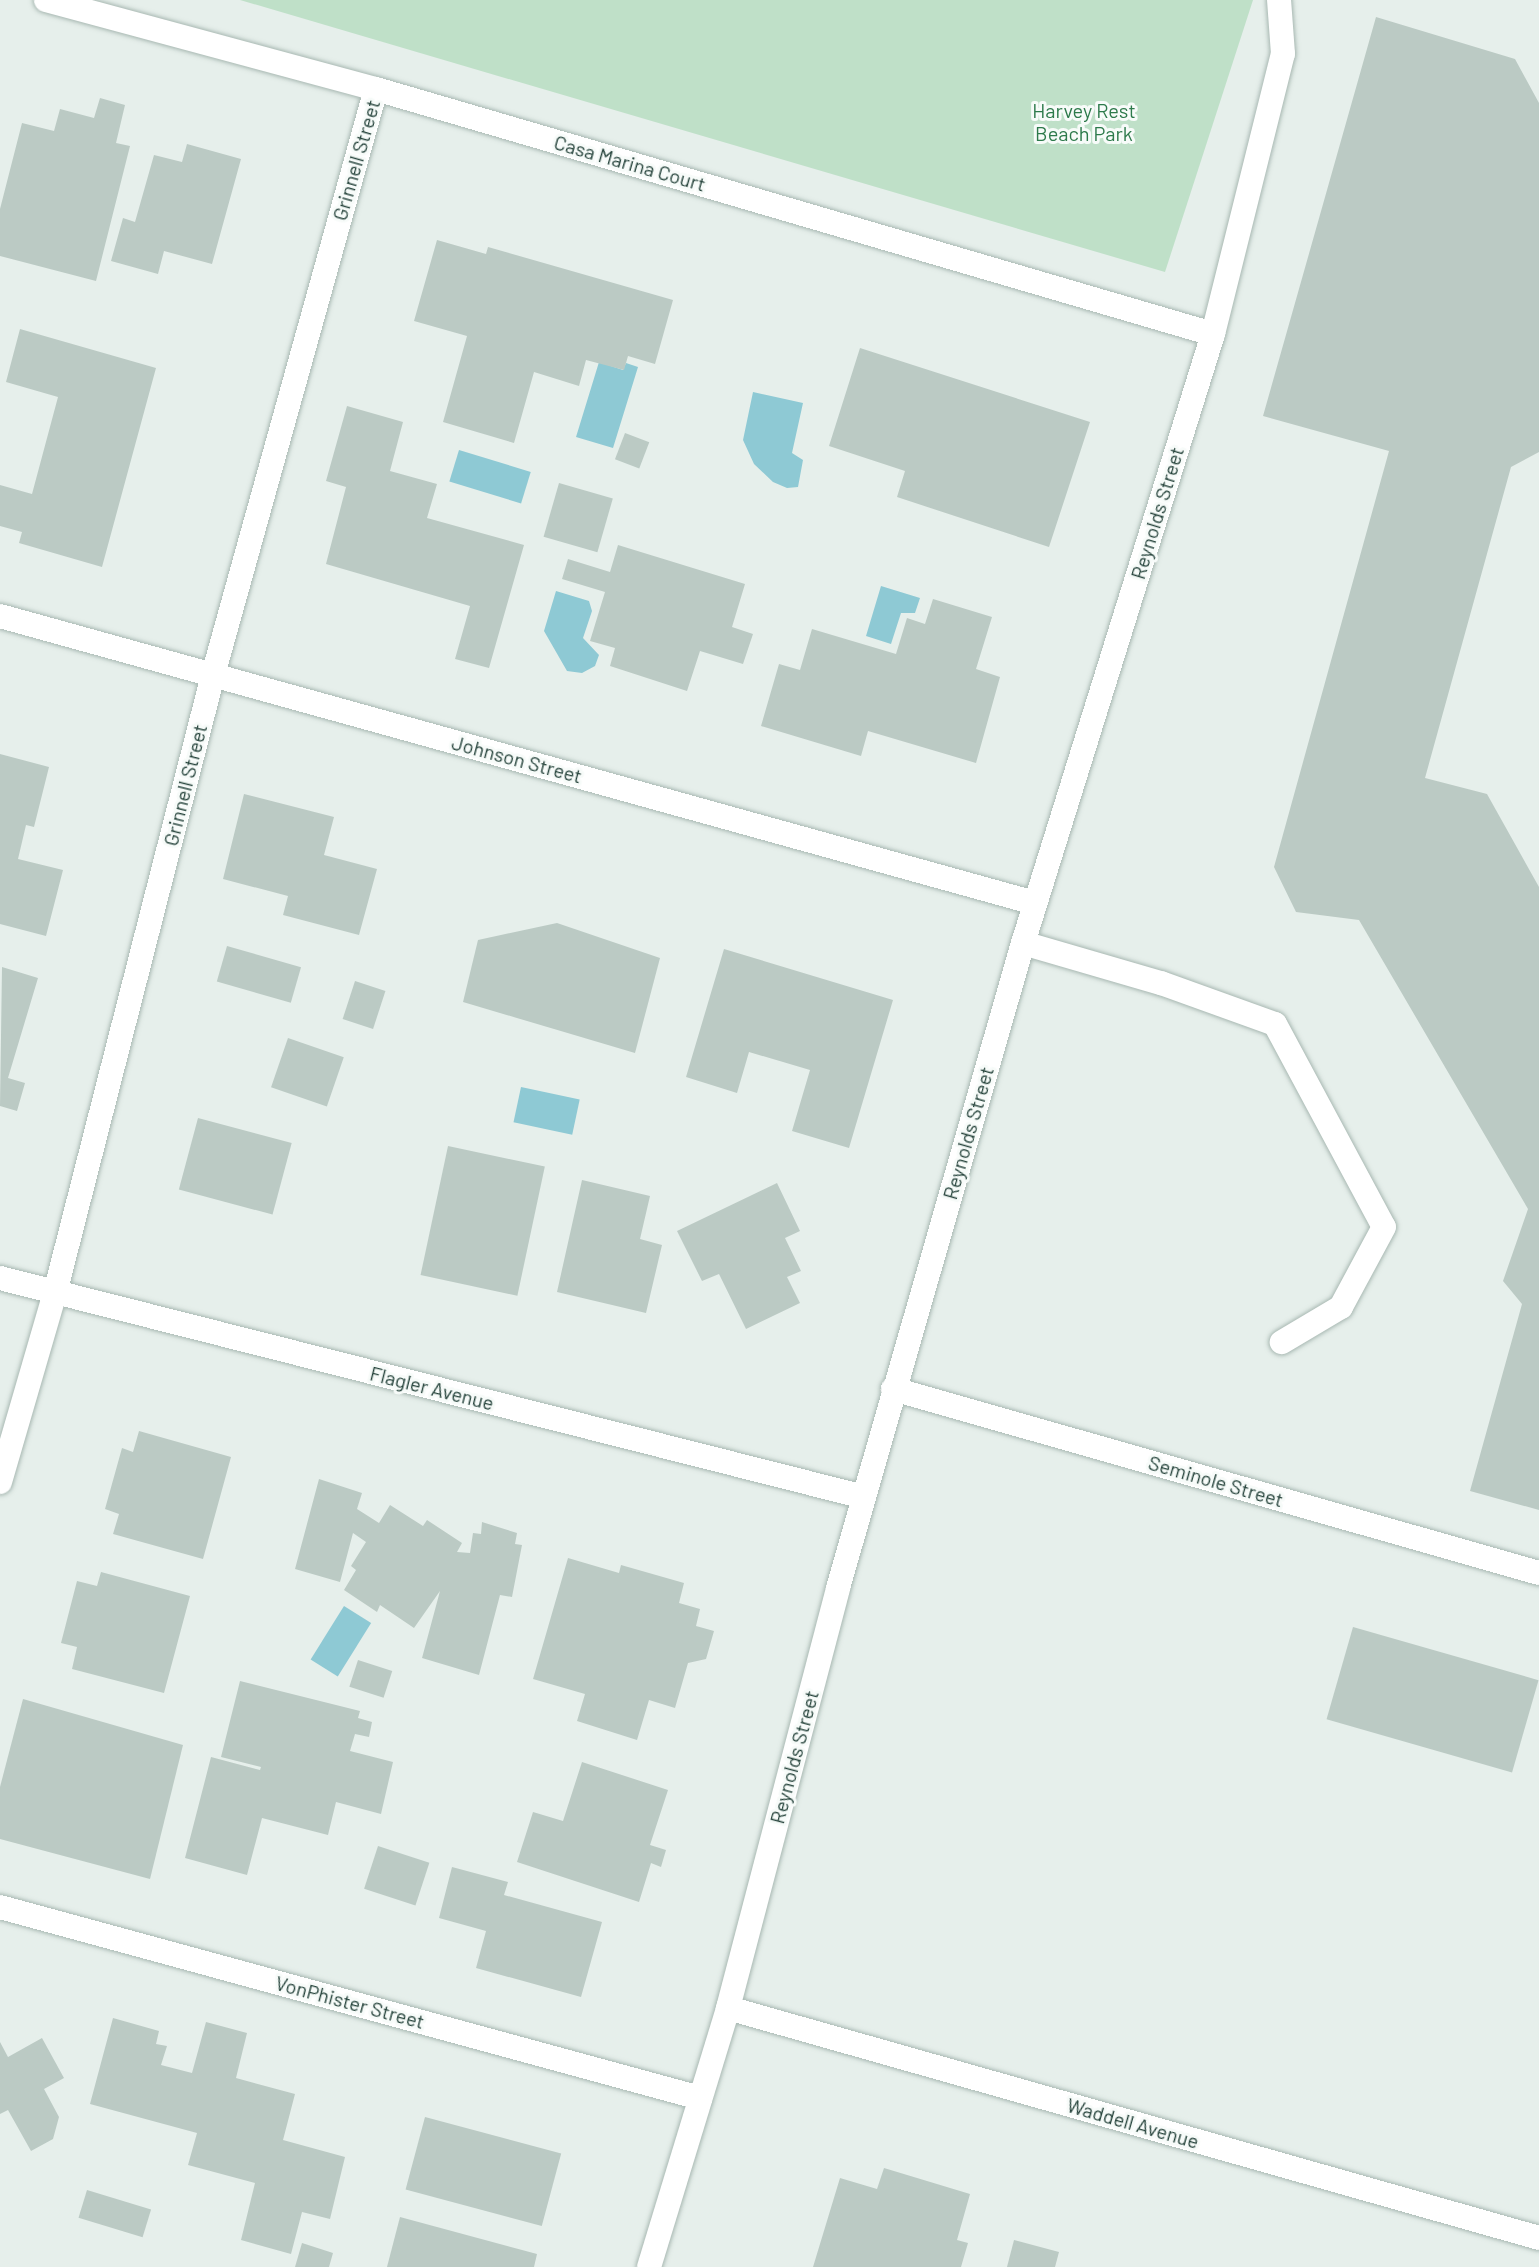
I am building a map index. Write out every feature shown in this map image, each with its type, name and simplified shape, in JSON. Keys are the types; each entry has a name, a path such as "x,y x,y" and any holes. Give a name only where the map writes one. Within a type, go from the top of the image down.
{"street":[{"name":"Casa Marina Court","path":"46,0 376,89 1213,334"},
{"name":"Reynolds Street","path":"649,2267 728,2008 893,1389 1023,943 1213,334 1283,54 1279,0"},
{"name":"Grinnell Street","path":"0,1482 55,1293 213,675 376,89"},
{"name":"Johnson Street","path":"0,616 1035,903"},
{"path":"1023,943 1161,983 1275,1024 1384,1227 1341,1307 1282,1342"},
{"name":"Flagler Avenue","path":"0,1278 864,1497"},
{"name":"Seminole Street","path":"893,1389 1539,1573"},
{"name":"VonPhister Street","path":"0,1907 700,2098"},
{"name":"Waddell Avenue","path":"728,2008 1539,2238"}],"green space":[{"name":"Harvey Rest Beach Park","path":"240,0 1253,0 1165,272"}],"water":[{"path":"599,362 623,370 626,363 638,367 613,448 576,437"},
{"path":"753,392 803,403 792,453 803,460 798,487 787,488 773,482 754,464 743,440"},
{"path":"459,450 531,472 521,503 449,482"},
{"path":"881,586 920,598 915,613 901,613 891,644 866,636"},
{"path":"556,591 589,601 592,611 583,638 599,655 595,666 582,673 567,671 544,631"},
{"path":"521,1087 580,1099 572,1135 514,1122"},
{"path":"344,1606 371,1623 338,1676 311,1659"}],"building":[{"path":"1376,17 1515,59 1539,103 1539,452 1511,467 1425,778 1487,794 1539,887 1539,1510 1470,1491 1522,1304 1503,1281 1528,1209 1359,920 1296,912 1274,867 1389,451 1263,416"},
{"path":"100,98 125,105 116,143 130,146 96,281 0,256 0,209 22,123 54,131 60,109 94,118"},
{"path":"187,144 241,159 212,264 164,251 158,274 111,261 123,218 135,222 154,155 182,162"},
{"path":"437,240 486,254 488,247 673,300 655,364 628,356 624,370 586,360 579,386 534,372 514,443 443,422 467,336 414,321"},
{"path":"20,329 156,368 102,567 19,543 22,532 0,526 0,485 32,494 58,397 6,382"},
{"path":"860,348 1090,422 1049,547 897,497 905,471 829,446"},
{"path":"347,406 403,422 390,471 437,484 427,518 524,545 489,668 455,659 470,606 326,564 346,487 326,481"},
{"path":"625,433 649,442 639,468 615,459"},
{"path":"559,483 613,498 597,552 544,537"},
{"path":"618,545 745,584 732,627 753,634 743,664 700,651 687,691 610,666 615,648 590,641 605,592 562,579 568,559 610,572"},
{"path":"933,599 992,617 976,669 1000,677 976,763 868,731 861,756 761,726 779,664 800,670 812,629 896,654 907,618 925,624"},
{"path":"0,754 49,767 34,827 26,825 18,859 63,870 46,936 0,924"},
{"path":"244,794 334,817 324,855 377,869 359,935 283,915 288,896 223,879"},
{"path":"557,923 660,958 635,1053 463,1002 478,940"},
{"path":"227,946 301,967 291,1003 217,982"},
{"path":"724,949 893,1000 849,1148 792,1131 810,1070 749,1052 737,1093 686,1077"},
{"path":"2,967 38,978 8,1078 25,1083 17,1111 0,1106"},
{"path":"355,981 385,991 373,1029 343,1019"},
{"path":"288,1038 344,1057 327,1106 271,1087"},
{"path":"198,1118 292,1143 273,1215 179,1189"},
{"path":"448,1146 545,1167 517,1296 421,1275"},
{"path":"582,1180 650,1196 640,1239 662,1245 646,1313 557,1292"},
{"path":"777,1183 800,1231 785,1238 801,1271 787,1277 800,1303 746,1329 719,1274 702,1281 677,1231"},
{"path":"139,1431 231,1457 203,1559 113,1534 119,1514 105,1509 122,1448 133,1452"},
{"path":"319,1479 362,1493 357,1509 379,1523 390,1505 423,1526 427,1520 462,1543 457,1552 470,1553 473,1533 481,1534 482,1522 517,1533 515,1544 522,1545 512,1597 500,1595 479,1675 422,1658 440,1591 414,1628 380,1605 377,1612 344,1590 356,1570 351,1566 366,1542 353,1533 340,1582 295,1569"},
{"path":"568,1558 619,1573 621,1565 684,1583 679,1603 700,1609 696,1626 714,1631 706,1659 688,1663 675,1708 649,1700 637,1740 577,1721 585,1694 533,1679"},
{"path":"101,1572 190,1596 164,1693 72,1669 77,1647 61,1643 77,1581 97,1586"},
{"path":"1353,1627 1539,1680 1512,1772 1327,1719"},
{"path":"358,1660 392,1671 384,1698 349,1687"},
{"path":"240,1681 360,1711 358,1718 372,1722 369,1737 355,1734 350,1751 393,1762 381,1814 336,1802 328,1835 262,1818 247,1875 185,1858 211,1757 260,1770 261,1767 221,1757"},
{"path":"23,1699 183,1745 150,1879 0,1839 0,1787"},
{"path":"582,1762 668,1790 650,1845 666,1850 661,1867 651,1863 639,1902 517,1862 533,1812 563,1821"},
{"path":"378,1846 429,1863 415,1905 364,1889"},
{"path":"452,1867 508,1882 504,1895 602,1922 581,1997 476,1968 486,1931 439,1918"},
{"path":"113,2018 159,2031 156,2044 167,2046 161,2065 192,2073 206,2022 247,2033 236,2078 295,2094 283,2140 345,2157 330,2219 302,2212 291,2254 241,2240 255,2183 188,2165 197,2133 90,2104"},
{"path":"42,2038 64,2078 44,2089 59,2117 53,2139 31,2151 8,2110 0,2114 0,2042 8,2057"},
{"path":"425,2117 561,2153 542,2226 406,2189"},
{"path":"884,2168 970,2194 957,2240 968,2243 961,2267 813,2267 840,2178 877,2189"},
{"path":"87,2190 151,2210 143,2237 79,2218"},
{"path":"400,2217 537,2254 534,2267 387,2267"},
{"path":"1014,2240 1059,2252 1055,2267 1007,2267"},
{"path":"302,2243 333,2253 329,2267 295,2267"}]}
